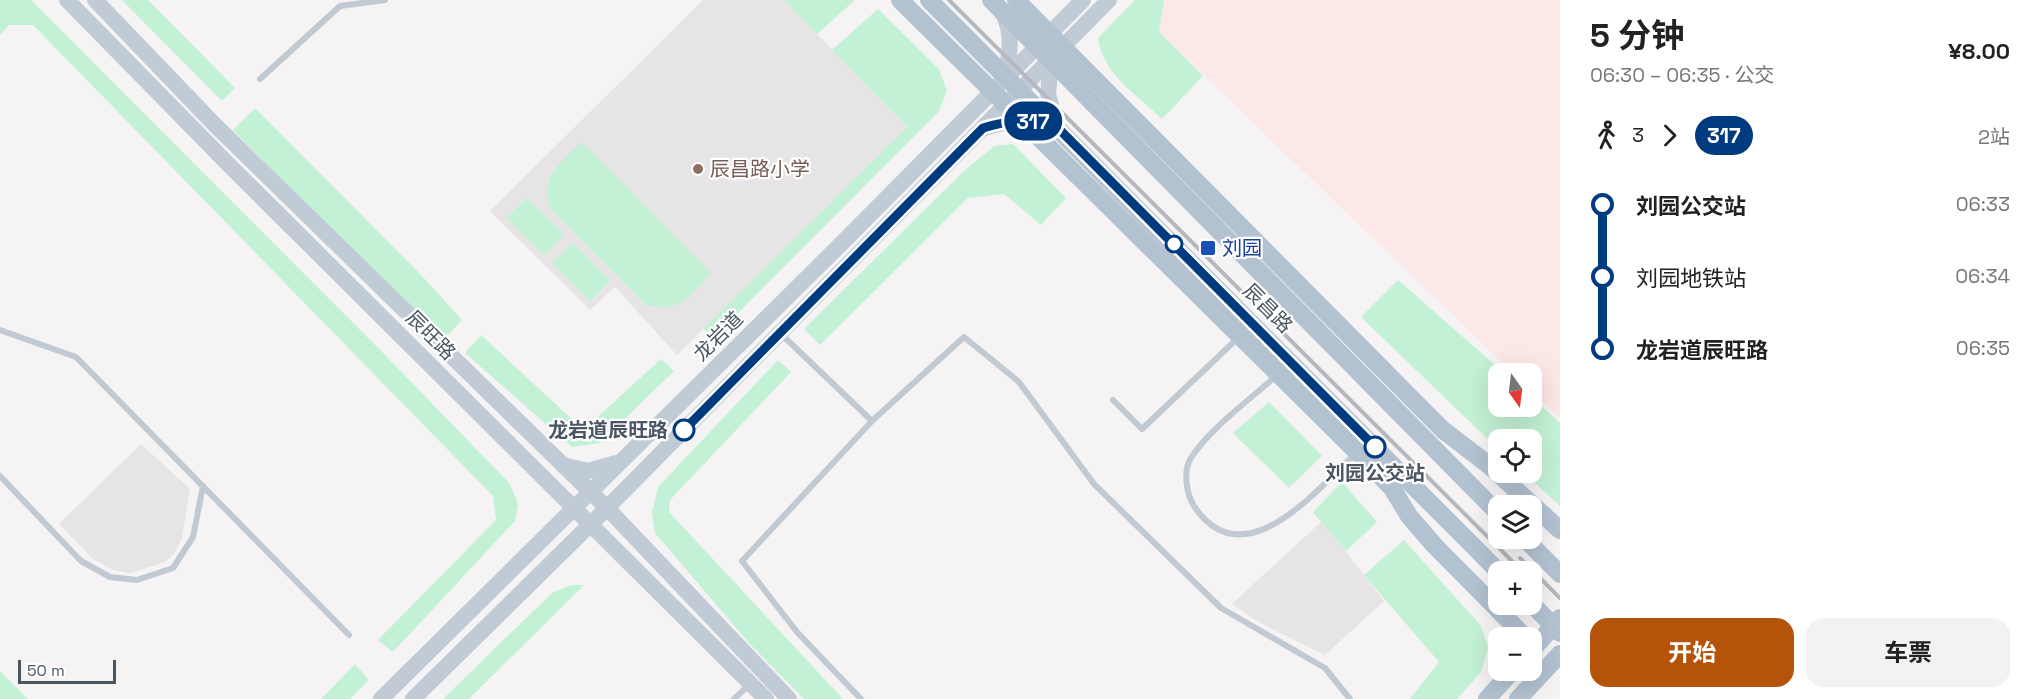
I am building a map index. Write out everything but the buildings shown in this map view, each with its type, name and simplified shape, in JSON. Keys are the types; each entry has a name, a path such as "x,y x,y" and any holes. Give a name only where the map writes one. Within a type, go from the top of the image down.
{"main road":[{"name":"辰旺路","path":"67,0 227,163 575,507 590,526 756,678 789,699"},
{"name":"辰旺路","path":"95,0 214,124 607,508 756,678 766,699"},
{"path":"900,0 1002,88 1021,120 1357,452 1392,488 1409,516 1434,545 1514,627"},
{"name":"辰昌路","path":"929,0 1002,88 1019,90 1488,561"},
{"path":"1057,127 1048,94 1052,45 1063,20 1083,0"},
{"name":"龙岩道","path":"381,699 1002,88 1109,0"},
{"path":"983,128 1002,88 1009,30 1003,3"},
{"name":"辰昌路","path":"1003,3 1052,45 1488,503"},
{"path":"1052,45 1443,430 1490,466 1560,530"},
{"name":"龙岩道","path":"1019,90 1052,45"},
{"path":"983,128 1021,120 1041,122 1057,127"},
{"name":"龙岩道","path":"413,699 590,526 983,128"},
{"path":"1264,336 1277,374"},
{"path":"562,465 588,471 623,460"},
{"path":"550,482 576,491 590,491 641,474"},
{"path":"535,547 556,536 590,526 622,532 639,542"},
{"path":"1535,549 1560,574"},
{"path":"1542,612 1558,626 1542,637"},
{"path":"1518,699 1557,664 1542,652"},
{"path":"1487,699 1503,681"}],"lane":[{"path":"260,79 340,6 385,0"},
{"path":"0,330 76,357 349,635"},
{"path":"780,332 872,421"},
{"path":"861,699 797,632 742,561 872,421 964,337 1019,382 1094,484 1221,608 1325,668 1350,699"},
{"path":"1113,400 1142,429 1239,337"},
{"path":"1277,374 1209,437 1190,459 1186,479 1193,504 1207,521 1226,533 1242,535 1260,532 1287,516 1357,452"},
{"path":"0,476 81,561 110,577 137,580 173,568 193,537 203,486"},
{"path":"734,699 756,678"}],"shaded area":[{"name":"辰昌路小学","path":"703,0 784,0 907,127 677,355 615,287 590,310 490,211"},
{"path":"1164,0 1560,0 1560,418 1542,401 1542,363 1503,363 1159,32"},
{"path":"141,444 190,489 182,538 174,554 165,562 131,573 113,570 93,559 59,524"},
{"path":"1322,521 1384,601 1325,655 1262,624 1232,604"}],"green space":[{"path":"0,0 31,0 389,359 510,484 518,504 515,521 393,652 378,640 496,520 493,496 33,25 9,25 0,35"},
{"path":"122,0 148,0 235,88 222,101"},
{"path":"784,0 855,0 817,34"},
{"path":"1135,0 1164,0 1159,32 1203,76 1162,119 1114,73 1106,62 1098,38"},
{"path":"878,9 939,69 947,91 939,111 714,337 703,329 907,127 832,50"},
{"path":"255,108 423,277 462,320 442,341 233,130"},
{"path":"582,142 711,273 683,301 668,307 646,305 550,208 547,188 550,179 560,164"},
{"path":"1013,144 1066,198 1041,225 1004,194 968,198 820,345 804,329 963,172 994,146"},
{"path":"527,198 564,235 544,255 506,218"},
{"path":"573,243 610,281 590,301 552,263"},
{"path":"1398,280 1493,363 1488,363 1488,417 1542,417 1542,406 1560,423 1560,506 1535,483 1542,483 1542,429 1488,429 1488,439 1361,317"},
{"path":"481,335 576,423 591,423 661,359 674,371 600,443 572,447 465,353"},
{"path":"778,360 791,372 670,500 669,512 843,699 804,699 749,643 655,533 652,513 658,487"},
{"path":"1269,402 1322,456 1289,488 1233,433"},
{"path":"1342,482 1377,522 1346,551 1313,512"},
{"path":"1404,540 1481,626 1488,647 1481,672 1457,699 1410,699 1439,662 1364,575"},
{"path":"571,585 584,585 469,699 443,699 552,593"},
{"path":"355,664 369,680 350,699 321,699"},
{"path":"0,671 28,699 0,699"}],"railway":[{"path":"949,0 1512,561"},
{"path":"1520,558 1560,598"}],"bus line":[{"name":"317","path":"684,430 983,128 1010,121 1033,121 1057,127 1375,447"}],"place":[{"name":"辰昌路小学","path":"698,169"},
{"name":"刘园","path":"1208,248"},
{"name":"龙岩道辰旺路","path":"684,430"},
{"name":"刘园公交站","path":"1375,447"}]}
